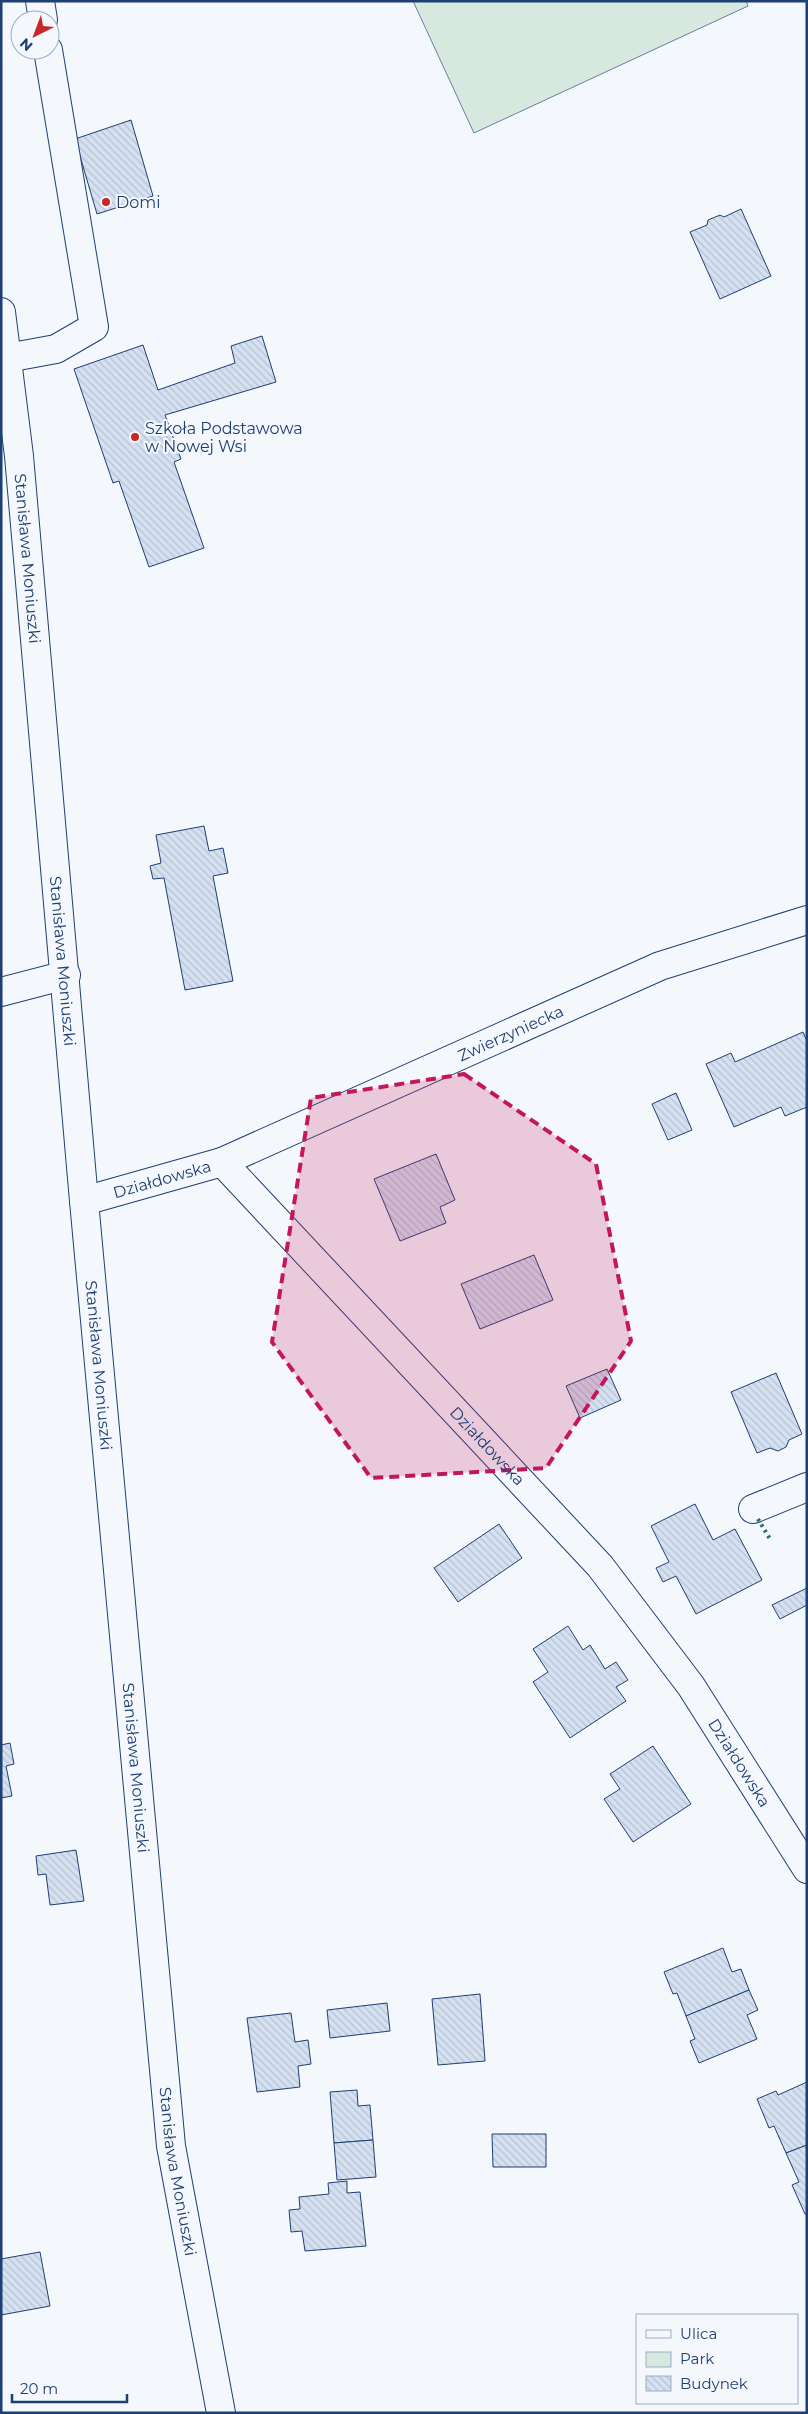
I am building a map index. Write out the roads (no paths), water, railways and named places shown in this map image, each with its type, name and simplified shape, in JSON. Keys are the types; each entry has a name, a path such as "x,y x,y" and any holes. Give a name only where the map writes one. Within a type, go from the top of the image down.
{"main road":[{"path":"7,358 56,348 94,327 50,60"},
{"name":"Stanisława Moniuszki","path":"1,312 19,456 66,975 84,1201 171,2146 221,2413"},
{"name":"Zwierzyniecka","path":"222,1162 660,966 807,920"},
{"path":"1,992 66,975"},
{"name":"Działdowska","path":"84,1201 222,1162 600,1566 691,1686 807,1869"},
{"path":"753,1509 807,1487"}],"place":[{"name":"Domi","path":"106,202"},
{"name":"Szkoła Podstawowa w Nowej Wsi","path":"135,437"}]}
